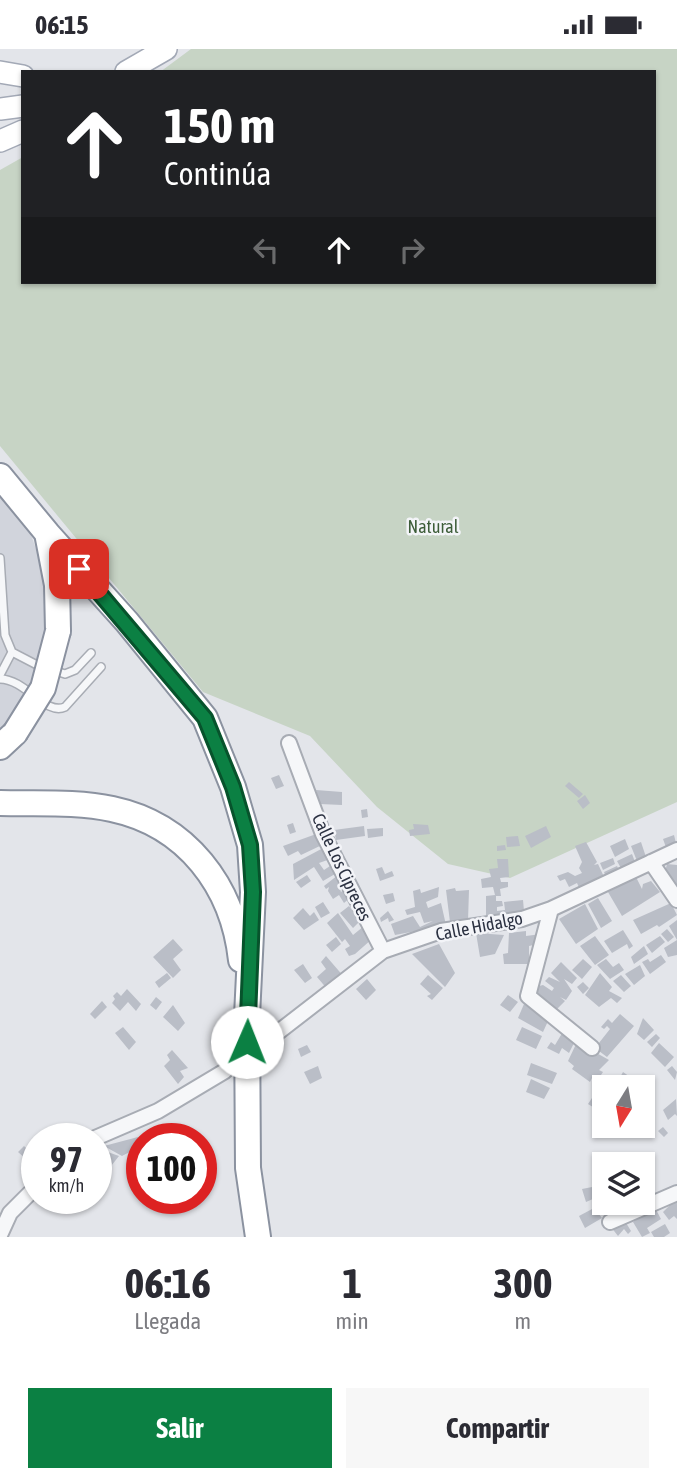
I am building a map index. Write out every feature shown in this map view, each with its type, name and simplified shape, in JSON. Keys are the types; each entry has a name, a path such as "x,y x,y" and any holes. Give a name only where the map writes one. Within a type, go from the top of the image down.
{"highway":[{"path":"0,476 127,622 205,718 233,787 251,857 252,917 247,1016 248,1168 258,1237"},
{"path":"8,740 43,688 58,631 57,585 47,533"},
{"path":"0,803 110,808 140,817 187,845 219,885 232,914 247,1016"}],"main road":[{"path":"130,70 161,52 184,49"},
{"path":"0,72 21,76"},
{"path":"0,109 21,106"},
{"path":"0,141 21,132"}],"street":[{"name":"Calle Los Cipreces","path":"289,743 323,834 383,951"},
{"name":"Calle Hidalgo","path":"259,1047 383,951 441,931 522,919 551,909 677,850"},
{"path":"651,862 677,900"},
{"path":"551,909 528,996 592,1048"},
{"path":"112,1131 158,1111 225,1071"},
{"path":"610,1222 677,1192"},
{"path":"0,1235 5,1209 21,1198"}],"lane":[{"path":"0,558 5,635 12,652 65,674 75,670 91,653"},
{"path":"12,652 0,677 26,687 51,709 65,707 101,667"}],"shaded area":[{"path":"0,492 29,529 47,581 48,636 31,689 0,730"}],"green space":[{"name":"Natural","path":"191,49 677,49 677,802 510,878 448,864 377,807 310,736 203,692 0,446 0,170 21,158 21,284 656,284 656,70 163,70"}],"building":[{"path":"279,775 284,786 276,789 271,778"},
{"path":"569,782 583,794 579,798 565,786"},
{"path":"316,790 342,792 342,805 320,804"},
{"path":"585,795 590,803 583,809 577,801"},
{"path":"367,809 368,817 362,818 361,810"},
{"path":"293,823 296,832 290,834 287,825"},
{"path":"413,824 428,825 430,834 410,836 409,830 414,829"},
{"path":"364,826 365,836 336,840 334,830"},
{"path":"546,826 551,837 531,848 525,836"},
{"path":"383,828 383,836 368,838 367,829"},
{"path":"319,833 324,844 301,855 298,851 288,856 283,846"},
{"path":"674,835 677,847 667,850 663,839"},
{"path":"518,836 520,846 507,847 506,837"},
{"path":"625,839 629,849 615,857 610,846"},
{"path":"586,842 597,862 594,865 598,864 605,879 581,892 577,883 569,887 565,879 560,881 557,876 568,872 575,876 582,873 579,868 582,862 575,846"},
{"path":"641,842 646,857 637,861 631,846"},
{"path":"505,845 506,850 497,851 497,846"},
{"path":"325,847 333,858 319,863 324,870 330,866 335,874 323,881 314,867 294,880 293,864"},
{"path":"632,854 635,862 622,870 617,861"},
{"path":"613,858 615,864 603,870 600,863"},
{"path":"497,859 508,859 509,877 500,878 501,882 508,882 508,887 500,889 501,896 496,896 496,901 502,901 503,906 497,907 497,911 505,910 504,902 523,900 524,911 507,913 507,918 486,919 486,896 495,895 493,887 482,888 481,879 491,877 489,869 498,868"},
{"path":"667,864 677,865 677,891 665,872"},
{"path":"617,866 619,870 606,877 604,872"},
{"path":"382,867 385,874 392,871 394,876 380,881 376,869"},
{"path":"307,875 311,881 301,888 296,882"},
{"path":"338,875 344,886 340,889 341,892 346,888 351,897 344,903 339,895 333,899 328,891 329,887 326,889 324,886"},
{"path":"636,877 642,889 643,884 651,881 660,892 622,916 608,892"},
{"path":"439,887 438,897 426,902 428,908 441,903 446,925 418,935 416,931 395,935 391,924 413,916 420,927 433,921 424,923 420,912 407,915 405,910 415,907 413,891 420,889 421,893"},
{"path":"455,888 456,891 469,890 468,921 450,922 446,890"},
{"path":"393,893 395,901 386,904 383,895"},
{"path":"598,898 612,921 601,928 588,904"},
{"path":"323,902 330,913 321,918 315,907"},
{"path":"671,903 677,915 659,927 657,925 641,934 633,920"},
{"path":"585,904 598,929 576,944 559,919"},
{"path":"349,906 360,921 353,928 340,913"},
{"path":"303,908 310,916 314,912 319,920 304,930 293,918"},
{"path":"388,911 394,920 389,922 388,918 381,922 380,918"},
{"path":"338,913 353,935 364,926 372,939 349,956 345,949 350,946 345,939 342,942 327,923"},
{"path":"677,920 677,940 669,926"},
{"path":"667,929 674,937 668,942 661,934"},
{"path":"623,930 633,946 629,949 627,944 612,953 604,941"},
{"path":"526,931 526,936 541,934 538,944 529,946 529,964 504,964 503,954 508,953 509,933"},
{"path":"476,933 504,935 495,954 480,957"},
{"path":"595,936 609,955 595,965 580,946"},
{"path":"660,936 665,942 652,953 646,945"},
{"path":"336,937 341,944 332,952 326,945"},
{"path":"173,939 183,950 173,959 181,970 173,978 153,957"},
{"path":"677,940 677,955 668,957 664,948"},
{"path":"439,944 455,973 445,987 412,954"},
{"path":"644,946 648,954 634,964 631,957"},
{"path":"661,955 666,962 650,974 642,962 648,959 650,962"},
{"path":"326,956 345,978 328,990 317,977 326,969 321,962"},
{"path":"583,959 592,967 582,979 572,970"},
{"path":"606,959 613,967 619,963 624,970 610,979 597,965"},
{"path":"561,962 577,978 572,984 564,979 572,991 566,1000 560,997 565,1001 554,1012 534,1000 539,986 543,985 552,991 554,988 545,981 549,977 560,982 551,973"},
{"path":"303,964 312,978 305,983 294,970"},
{"path":"640,965 645,976 634,985 625,974"},
{"path":"167,973 171,978 159,988 155,982"},
{"path":"600,973 612,987 609,991 622,998 617,1003 611,998 599,1007 585,995"},
{"path":"428,975 443,988 432,1000 427,996 431,994 420,984"},
{"path":"621,975 631,986 624,992 613,981"},
{"path":"367,979 376,990 366,1000 356,989"},
{"path":"583,982 589,988 583,994 577,987"},
{"path":"127,989 141,1004 136,1011 128,1002 120,1011 112,1003 117,992 121,996"},
{"path":"508,995 518,1002 510,1012 500,1005"},
{"path":"156,997 162,1002 156,1010 150,1005"},
{"path":"102,1001 107,1007 95,1019 90,1014"},
{"path":"524,1004 549,1019 543,1032 518,1018"},
{"path":"173,1005 185,1023 178,1031 163,1017"},
{"path":"620,1014 634,1026 607,1057 595,1048 610,1029 607,1026 604,1029 601,1027 608,1019 612,1023"},
{"path":"643,1018 654,1030 644,1040 637,1034"},
{"path":"123,1027 136,1042 129,1050 115,1033"},
{"path":"522,1027 542,1036 536,1049 516,1040"},
{"path":"564,1030 576,1039 569,1053 562,1048 559,1054 547,1048 551,1042 555,1045"},
{"path":"656,1034 660,1038 652,1047 647,1042"},
{"path":"577,1042 609,1060 599,1070 603,1072 601,1075 592,1075 590,1082 572,1069 574,1066 568,1061"},
{"path":"659,1043 674,1057 665,1067 651,1053"},
{"path":"307,1045 311,1052 301,1057 298,1049"},
{"path":"172,1050 188,1068 180,1071 184,1077 178,1084 164,1066 170,1060 167,1055"},
{"path":"531,1063 557,1073 552,1084 527,1075"},
{"path":"318,1066 322,1078 310,1084 304,1072"},
{"path":"672,1066 677,1072 675,1080 667,1070"},
{"path":"531,1079 550,1088 544,1099 526,1092"},
{"path":"676,1099 677,1116 675,1114 668,1120 663,1110"},
{"path":"663,1127 668,1133 664,1137 658,1131"},
{"path":"126,1140 126,1154 122,1156 112,1150 112,1144"},
{"path":"112,1154 119,1156 112,1165"},
{"path":"592,1187 592,1199 586,1202 582,1189"},
{"path":"677,1198 677,1219 674,1216 669,1220 663,1212"},
{"path":"655,1208 661,1219 647,1228 650,1233 642,1237 633,1222 642,1215 655,1215"},
{"path":"592,1209 592,1215 600,1215 602,1218 585,1228 579,1216"},
{"path":"623,1218 631,1231 628,1234 624,1229 618,1236 611,1227"},
{"path":"665,1224 670,1233 664,1237 654,1237 651,1232"}],"route":[{"path":"79,569 127,622 205,718 233,787 250,845 253,892 247,1042"}]}
